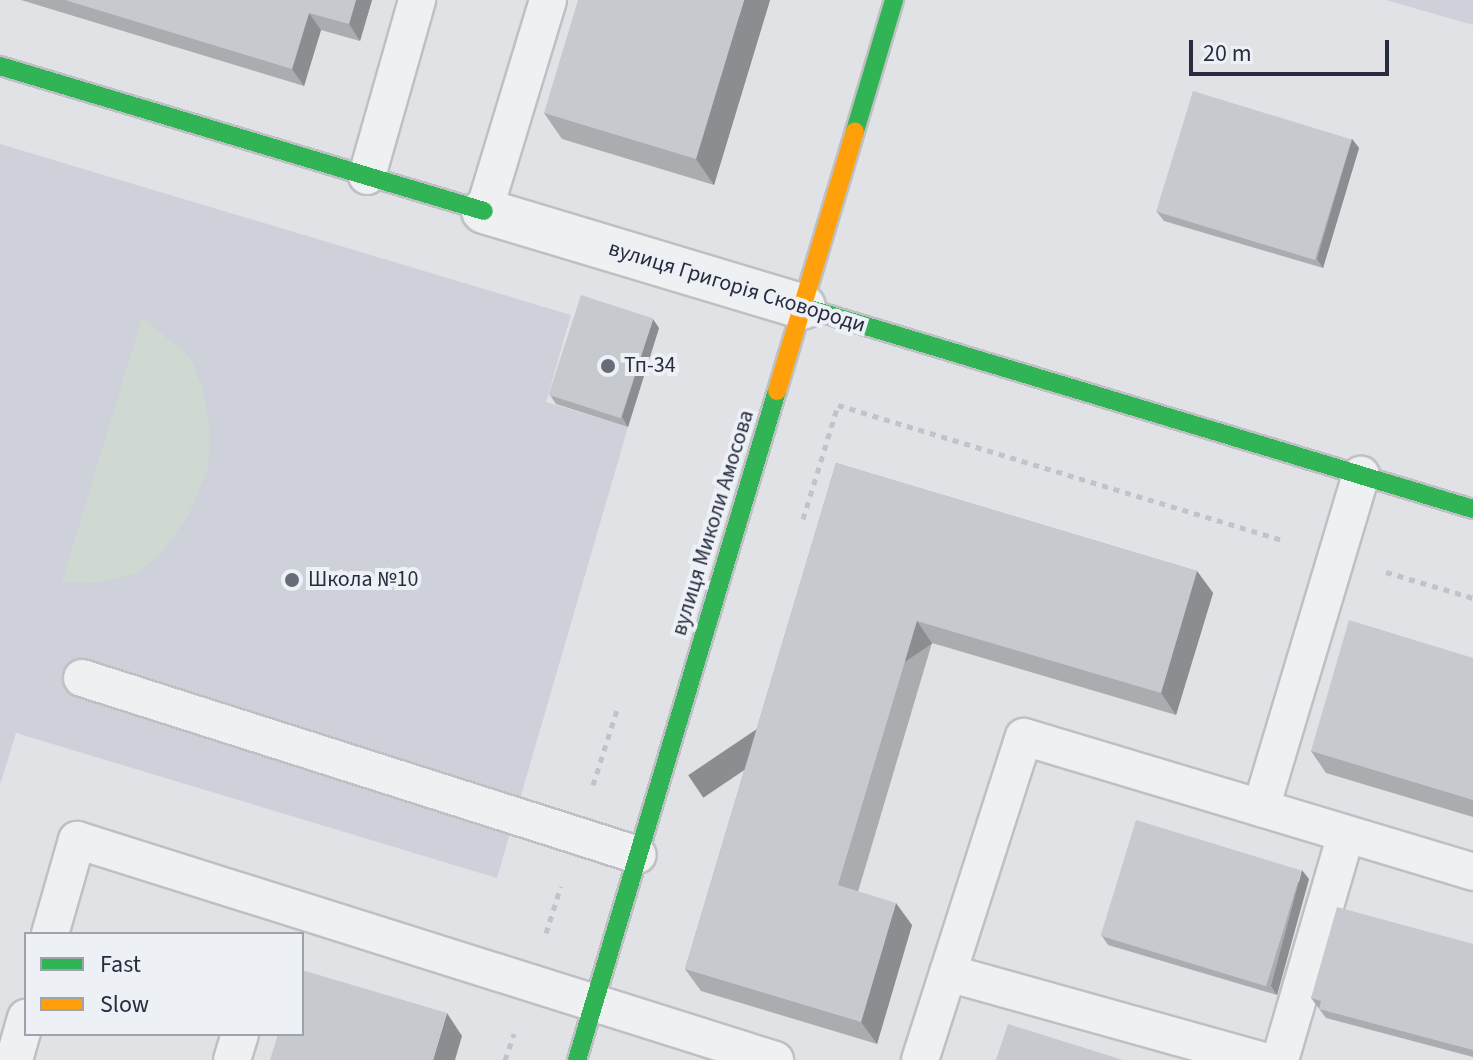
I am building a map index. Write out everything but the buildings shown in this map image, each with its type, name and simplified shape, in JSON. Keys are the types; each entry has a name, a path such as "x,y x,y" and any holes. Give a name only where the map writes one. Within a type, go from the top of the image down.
{"street":[{"name":"вулиця Миколи Амосова","path":"577,1060 894,0"},
{"name":"вулиця Григорія Сковороди","path":"0,66 1473,509"}],"lane":[{"path":"367,176 417,0"},
{"path":"484,211 548,0"},
{"path":"1261,808 1361,475"},
{"path":"82,678 638,855"},
{"path":"920,1060 1024,737 1473,872"},
{"path":"1280,1060 1346,834"},
{"path":"51,932 77,840 274,920 594,1002 775,1060"},
{"path":"948,973 1259,1060"},
{"path":"14,1060 24,1025"},
{"path":"232,1060 239,1036"}],"path":[{"path":"802,525 838,405 1473,598"}],"shaded area":[{"path":"1386,0 1473,0 1473,25"},
{"name":"Школа №10","path":"0,144 571,315 546,402 628,427 497,878 16,733 0,785"},
{"path":"142,318 190,357 203,390 210,430 208,468 189,514 163,551 138,573 97,583 62,582"}],"traffic: fast":[{"path":"855,131 894,0"},
{"path":"0,66 484,211"},
{"path":"803,307 1473,509"},
{"path":"577,1060 777,391"}],"traffic: slow":[{"path":"777,391 855,131"}],"place":[{"name":"Тп-34","path":"608,366"},
{"name":"Школа №10","path":"292,580"}]}
